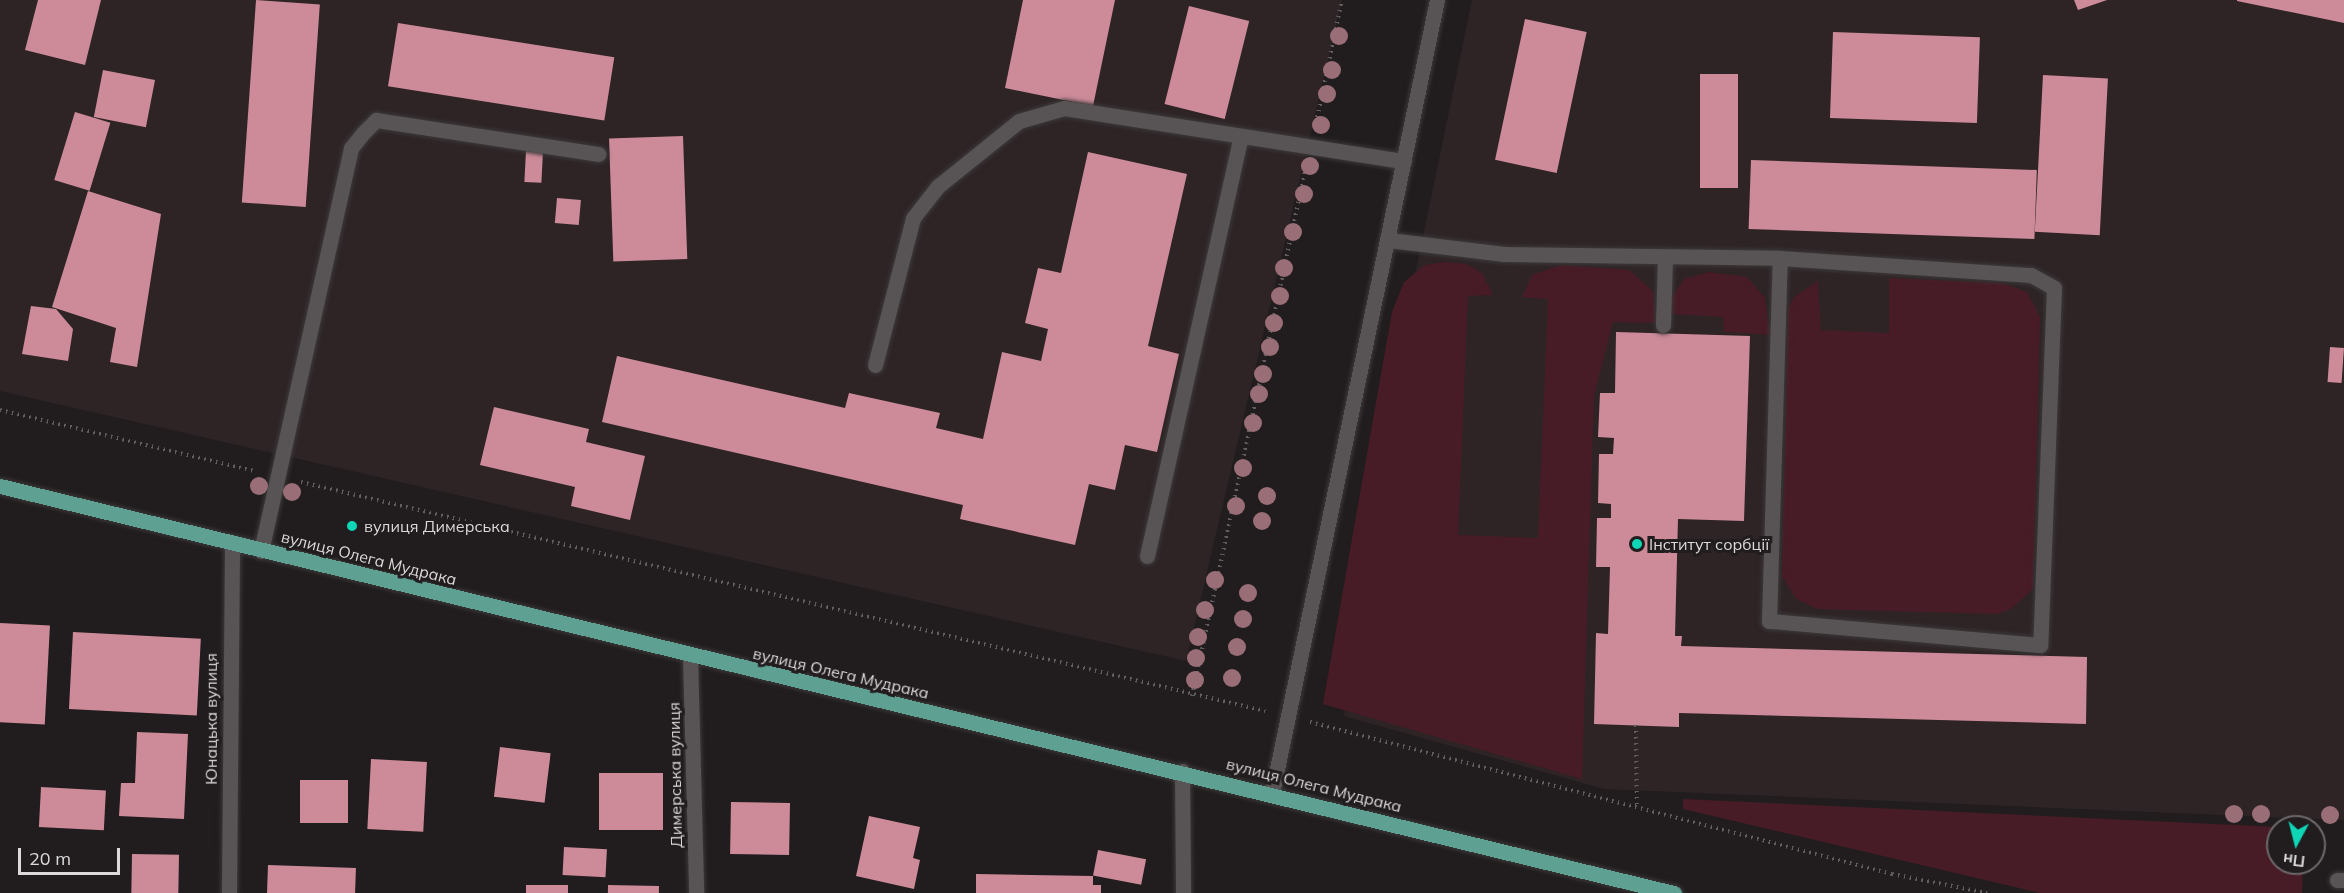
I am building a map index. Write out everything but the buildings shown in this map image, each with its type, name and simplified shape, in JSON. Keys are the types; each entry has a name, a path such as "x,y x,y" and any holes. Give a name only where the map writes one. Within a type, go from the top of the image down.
{"main road":[{"name":"вулиця Олега Мудрака","path":"0,486 690,656 1182,771 1674,893"}],"street":[{"path":"1272,793 1389,240 1437,0"},
{"path":"875,365 913,218 937,187 1019,121 1064,108 1239,139 1404,161"},
{"path":"261,551 351,148 365,131 376,120 598,154"},
{"path":"1147,556 1239,139"},
{"path":"1389,240 1504,254 1780,258 2031,275 2054,288 2040,645 1769,621 1780,258"},
{"path":"1663,325 1665,257"},
{"name":"Юнацька вулиця","path":"228,893 232,544"},
{"name":"Димерська вулиця","path":"690,656 696,893"},
{"path":"1182,771 1183,893"}],"path":[{"path":"1192,696 1342,0"},
{"path":"0,410 1192,696 1288,716 1892,874 1987,893"},
{"path":"1636,725 1637,809"}],"shaded area":[{"path":"0,0 1342,0 1186,661 0,391"},
{"path":"1472,0 2344,0 2344,820 2326,819 2326,815 2266,817 1604,789 1344,716 1412,290"},
{"path":"1445,262 1466,264 1482,273 1493,295 1468,296 1458,535 1538,538 1548,299 1522,297 1532,275 1561,265 1629,270 1653,291 1656,323 1613,322 1594,395 1582,779 1323,704 1392,312 1404,282 1425,265"},
{"path":"1709,272 1747,277 1765,298 1770,335 1724,332 1723,317 1671,314 1672,297 1684,279"},
{"path":"1889,278 2002,283 2027,292 2040,317 2033,589 2011,609 1997,614 1818,609 1796,599 1782,576 1788,309 1794,297 1818,281 1821,330 1889,333"},
{"path":"1683,799 2266,826 2266,875 2303,875 2302,893 2040,893 1683,809"}],"place":[{"name":"вулиця Димерська","path":"352,526"},
{"name":"Інститут сорбції","path":"1637,544"}]}
